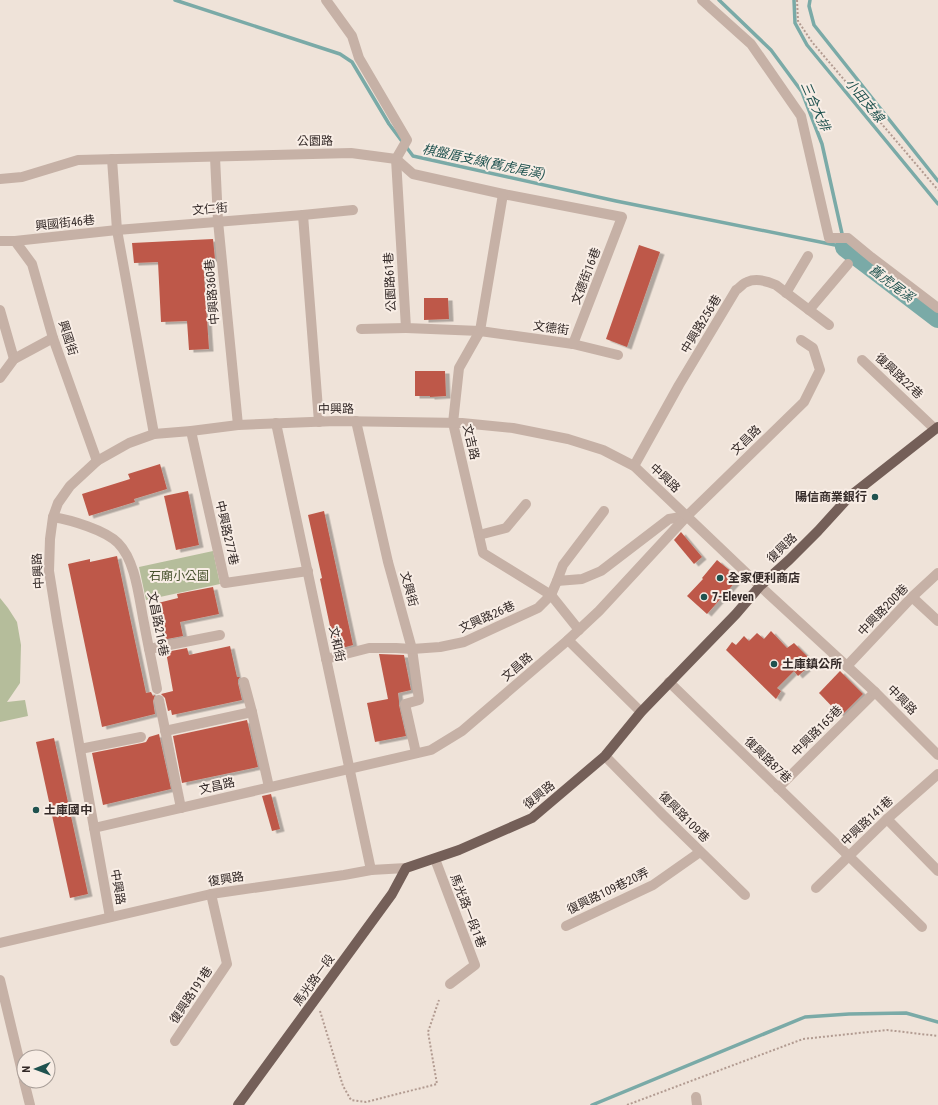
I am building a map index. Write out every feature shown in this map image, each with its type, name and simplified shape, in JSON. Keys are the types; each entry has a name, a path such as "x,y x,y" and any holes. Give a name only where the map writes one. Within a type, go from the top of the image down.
{"main road":[{"name":"復興路","path":"406,868 459,850 532,818 605,756 641,712 669,682 736,614 760,586 818,531 849,497 937,428"},
{"name":"馬光路一段","path":"238,1105 392,894 406,868"}],"street":[{"path":"326,0 352,36 359,58 407,140 396,159 413,174 503,194"},
{"path":"702,0 751,44 800,116 829,238 848,238 938,308"},
{"name":"公園路","path":"0,179 22,177 78,160 351,154 396,159"},
{"name":"中興路360巷","path":"215,156 218,221 238,425"},
{"path":"112,159 117,230 154,434"},
{"name":"公園路61巷","path":"396,159 406,328"},
{"name":"文德街16巷","path":"503,194 622,217 574,344"},
{"name":"文吉路","path":"503,194 480,331 459,368 453,423 483,553 551,595 579,630"},
{"name":"文仁街","path":"117,230 353,210"},
{"path":"303,215 319,422"},
{"name":"興國街46巷","path":"15,241 117,230"},
{"path":"0,241 15,241"},
{"name":"興國街","path":"15,241 32,264 53,338 96,461"},
{"path":"786,293 808,256"},
{"path":"809,310 848,264"},
{"name":"中興路256巷","path":"634,466 679,385 736,290 747,282 758,280 776,284 829,325"},
{"path":"0,310 14,359"},
{"path":"361,329 406,328 480,331"},
{"name":"文德街","path":"480,331 574,344 618,355"},
{"path":"0,378 14,359 53,338"},
{"name":"文昌路","path":"94,828 431,750 462,732 579,630 687,516 804,402 820,370 813,348 801,340"},
{"name":"復興路22巷","path":"862,360 937,428"},
{"name":"中興路","path":"110,917 56,621 50,570 50,539 58,503 70,486 96,461 129,443 154,434 238,425 276,423 356,421 453,423 513,428 568,439 603,450 634,466 760,586 875,692 938,755"},
{"name":"文興街","path":"356,421 388,562 412,649 419,700 405,704 416,753"},
{"name":"文和街","path":"276,423 372,870"},
{"name":"中興路277巷","path":"191,431 225,583 308,571"},
{"path":"479,535 506,528 526,504"},
{"name":"文興路26巷","path":"326,659 369,648 412,649 440,647 464,642 538,608 551,595 563,565 604,511"},
{"path":"557,581 582,579 601,571 669,519 687,516"},
{"name":"文昌路216巷","path":"54,517 68,519 109,536 118,543 124,551 130,563 136,582 157,689"},
{"name":"中興路200巷","path":"847,666 912,597 938,573"},
{"path":"912,597 938,621"},
{"path":"149,649 220,636"},
{"path":"568,640 641,712"},
{"path":"244,682 269,787"},
{"name":"復興路87巷","path":"669,682 922,927"},
{"name":"中興路165巷","path":"778,788 875,692"},
{"path":"159,700 180,808"},
{"path":"165,731 252,712"},
{"path":"80,749 141,737"},
{"name":"復興路109巷","path":"605,756 745,895"},
{"name":"中興路141巷","path":"816,888 887,819 938,774"},
{"path":"887,819 938,870"},
{"name":"復興路109巷20弄","path":"566,926 653,885 700,852"},
{"name":"馬光路一段1巷","path":"435,859 475,966 450,984"},
{"name":"復興路","path":"0,943 211,894 372,870 406,868"},
{"name":"復興路191巷","path":"175,1041 228,964 211,894"},
{"path":"0,980 17,1049"},
{"path":"26,1089 30,1105"}],"path":[{"path":"797,0 798,21 812,42 938,190"},
{"path":"316,998 343,1086 351,1100 366,1102 437,1084 428,1032 439,1000"},
{"path":"627,1105 803,1039 887,1030 938,1036"}],"green space":[{"name":"石廟小公園","path":"213,551 220,584 146,600 139,567"},
{"path":"0,598 17,622 21,645 20,683 7,702 25,700 28,716 0,722"}],"building":[{"path":"213,239 215,259 203,260 209,349 189,350 187,321 161,322 158,262 134,263 132,243"},
{"path":"639,245 660,252 627,347 606,339"},
{"path":"424,298 448,298 449,319 424,320"},
{"path":"415,371 445,371 446,396 415,396"},
{"path":"160,464 167,489 134,499 135,502 89,516 82,494 130,479 128,474"},
{"path":"188,491 199,545 176,550 164,496"},
{"path":"324,511 353,645 335,650 320,579 322,578 308,515"},
{"path":"681,532 702,557 694,564 674,540"},
{"path":"117,556 146,693 151,692 153,696 155,695 153,701 155,714 102,727 68,564 90,559 90,562"},
{"path":"717,560 739,578 707,614 687,596 703,579 702,578"},
{"path":"213,587 219,614 180,622 183,636 162,640 154,604 178,598 177,594"},
{"name":"土庫鎮公所","path":"771,631 787,648 794,643 811,660 807,668 798,676 794,671 777,688 781,691 776,699 726,650 732,642 736,645 744,636 749,641 757,633 764,639"},
{"path":"230,646 237,677 240,677 238,683 242,700 172,715 171,710 168,711 165,698 161,694 173,691 166,652 187,648 189,655"},
{"path":"379,654 404,655 411,690 398,693 399,705 406,736 375,742 367,703 388,699"},
{"path":"840,671 863,694 841,716 819,693"},
{"path":"247,720 258,767 182,783 173,736"},
{"path":"159,734 171,789 103,805 92,753 146,742 149,737"},
{"path":"54,738 88,894 70,898 36,742"},
{"path":"271,794 280,829 272,831 262,796"}],"waterway":[{"name":"棋盤厝支線(舊虎尾溪)","path":"175,0 340,54 352,62 389,124 413,156 616,201 845,247 822,144 802,92 771,50 719,0"},
{"name":"小田支線","path":"794,0 795,23 807,45 938,204"},
{"path":"810,0 809,6 814,25 938,181"},
{"name":"舊虎尾溪","path":"845,247 938,318"},
{"path":"592,1105 805,1017 849,1014 906,1013 938,1022"}],"place":[{"name":"陽信商業銀行","path":"875,497"},
{"name":"全家便利商店","path":"720,578"},
{"name":"7-Eleven","path":"704,597"},
{"name":"土庫鎮公所","path":"774,664"},
{"name":"土庫國中","path":"36,810"}],"water label":[{"name":"三合大排","path":"816,106"}]}
